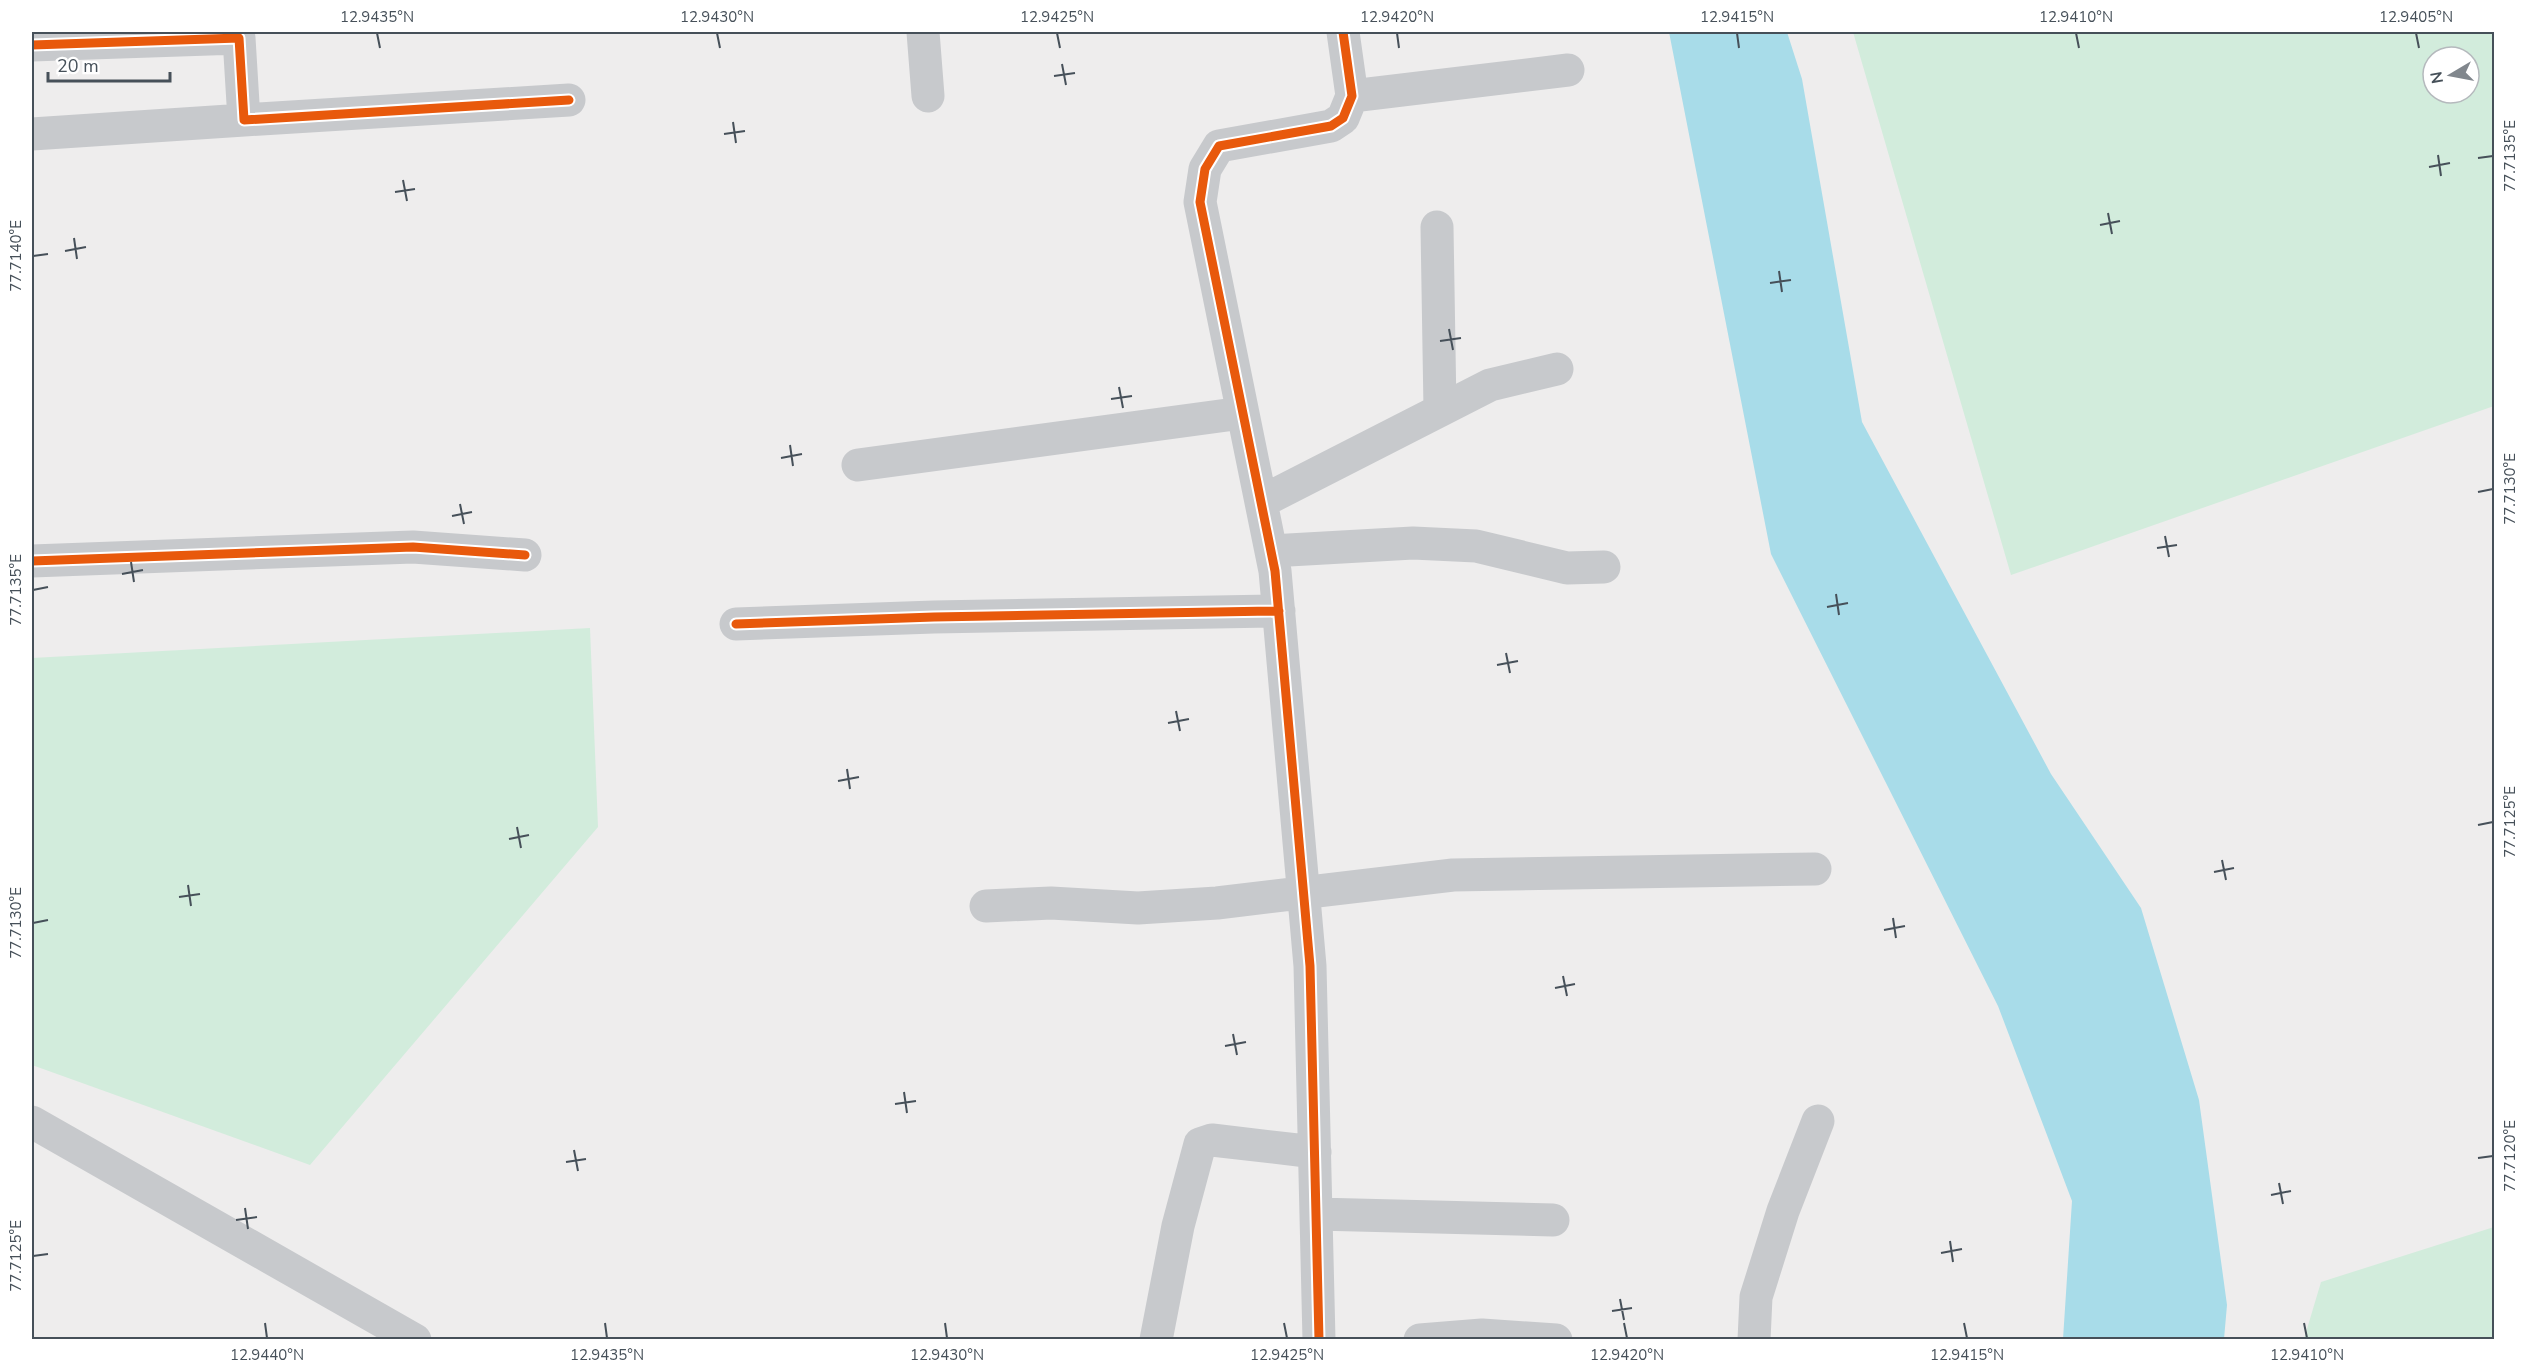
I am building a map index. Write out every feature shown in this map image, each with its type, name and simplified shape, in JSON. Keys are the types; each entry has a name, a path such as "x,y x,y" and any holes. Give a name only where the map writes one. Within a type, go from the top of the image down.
{"street":[{"path":"923,32 928,96"},
{"path":"1319,1340 1310,966 1278,611 1271,551 1200,202 1205,170 1219,146 1331,126 1343,118 1352,96 1343,32"},
{"path":"32,45 239,38 244,120"},
{"path":"1352,96 1568,70"},
{"path":"32,134 569,100"},
{"path":"1437,227 1440,410"},
{"path":"1261,502 1490,385 1557,369"},
{"path":"858,465 1242,413"},
{"path":"1271,551 1413,543 1476,546 1567,568 1604,567"},
{"path":"32,561 413,547 525,555"},
{"path":"736,624 934,617 1278,611"},
{"path":"986,906 1051,903 1138,908 1217,903 1453,875 1815,869"},
{"path":"1754,1340 1756,1297 1783,1211 1818,1121"},
{"path":"32,1122 416,1340"},
{"path":"1156,1340 1178,1226 1200,1144 1212,1140 1315,1152"},
{"path":"1316,1214 1553,1220"},
{"path":"1420,1340 1482,1335 1556,1340"}],"green space":[{"path":"1853,32 2494,32 2494,406 2011,575"},
{"path":"590,628 598,827 310,1165 32,1065 32,658"},
{"path":"2494,1227 2494,1339 2304,1339 2321,1282"}],"water":[{"path":"1669,32 1787,32 1802,79 1862,422 2051,774 2141,908 2199,1100 2227,1305 2224,1339 2063,1339 2072,1201 1998,1006 1771,554"}],"cycle path":[{"path":"1319,1340 1310,966 1275,571 1200,202 1205,169 1219,146 1331,126 1343,118 1352,96 1343,32"},
{"path":"32,45 239,38 244,120 569,100"},
{"path":"32,561 413,547 525,555"},
{"path":"736,624 934,617 1279,611"}]}
